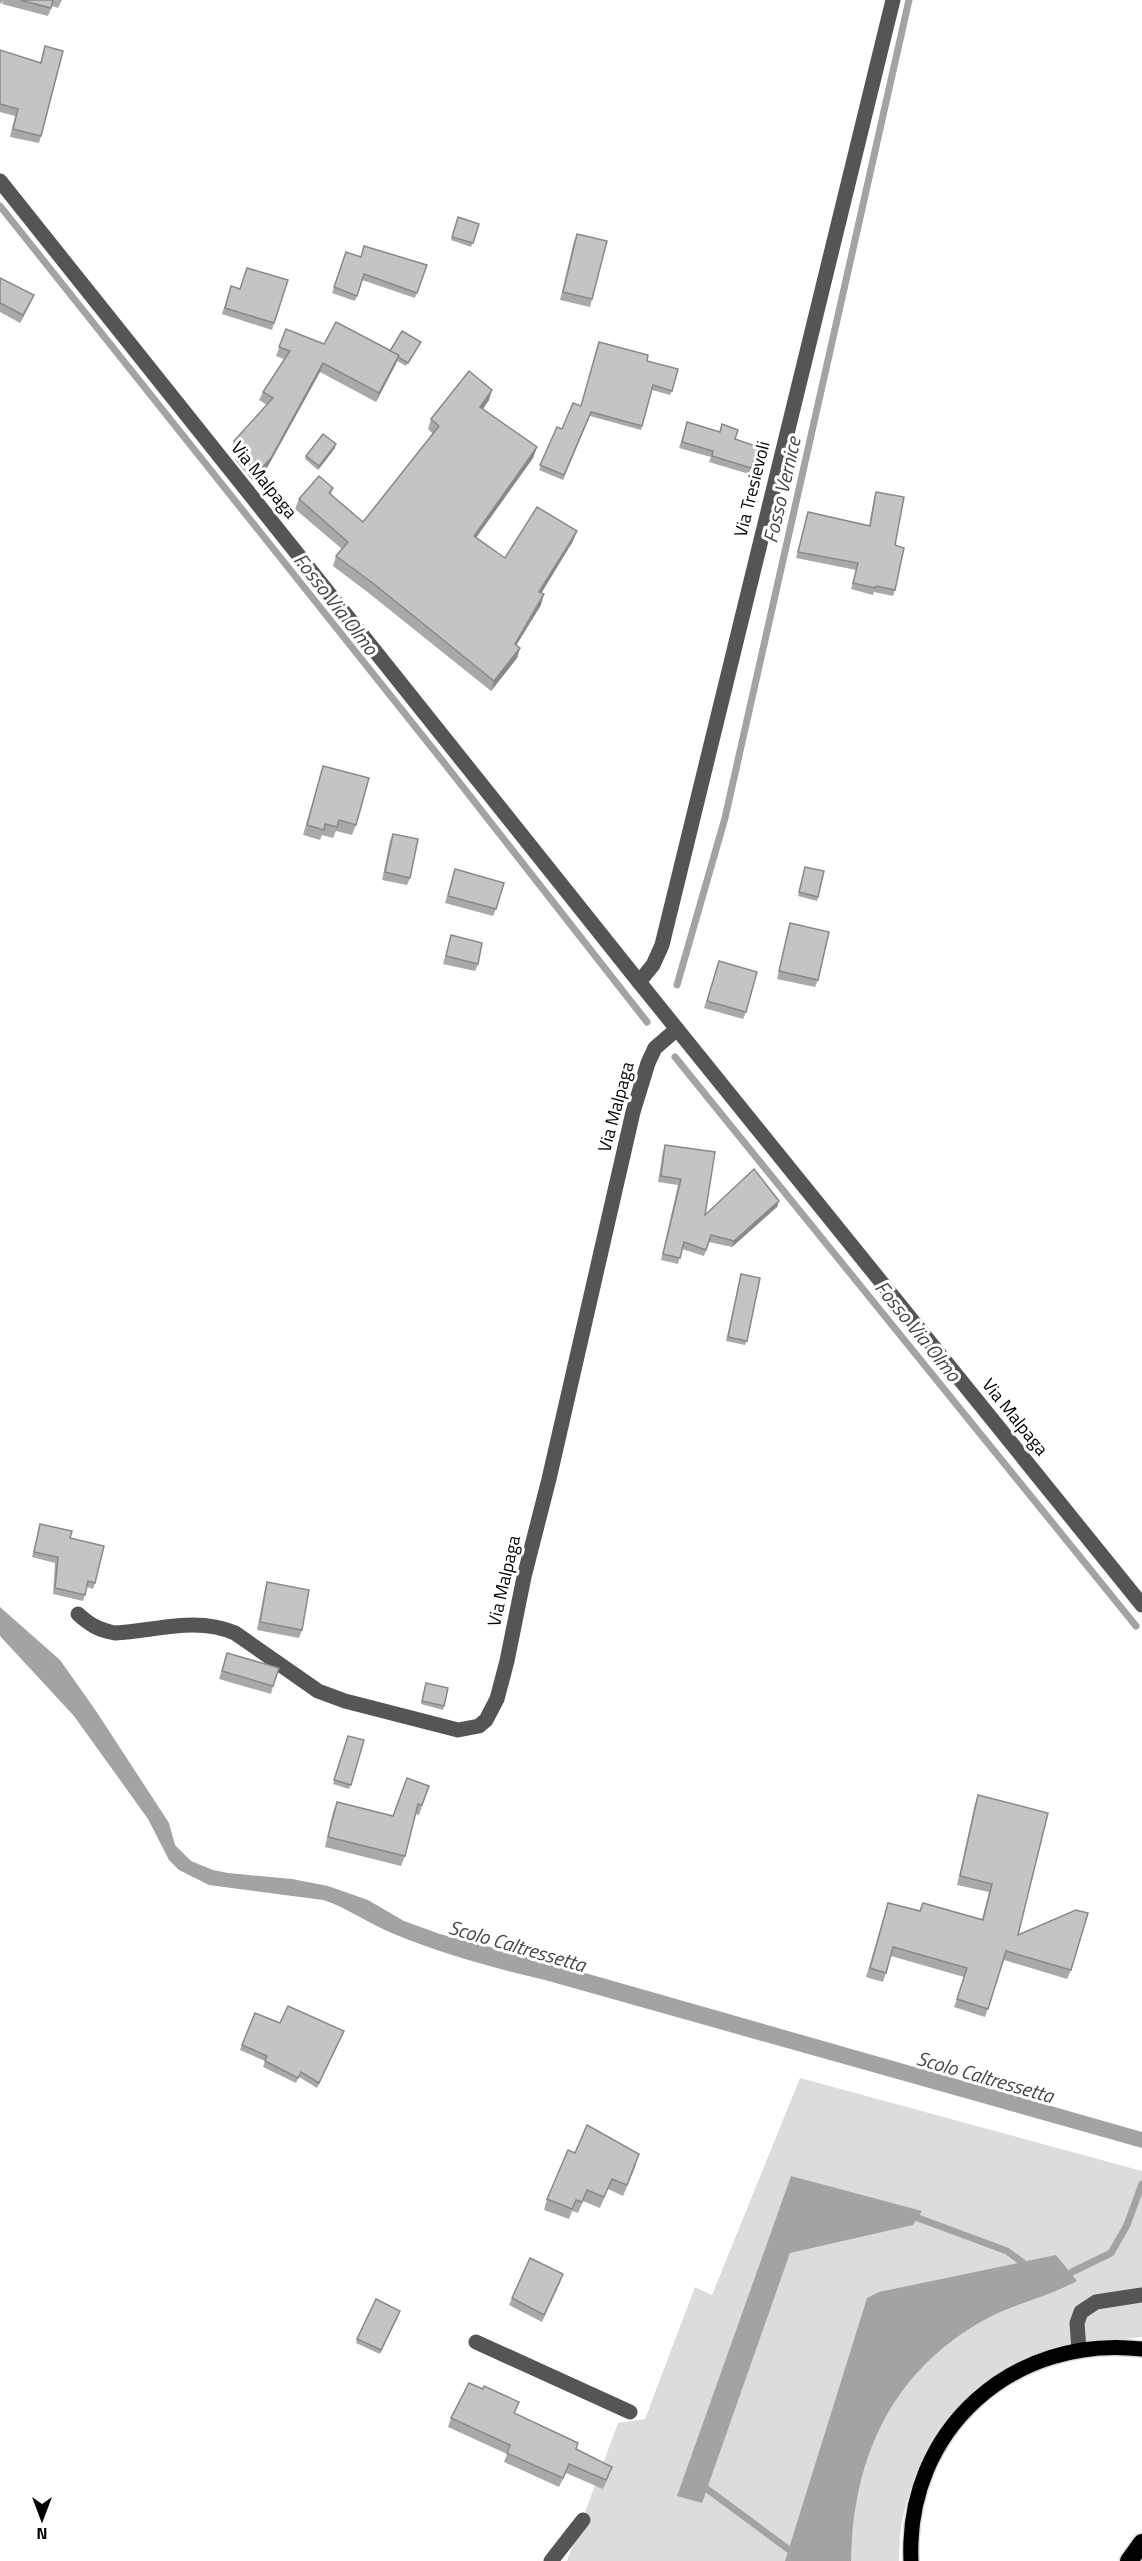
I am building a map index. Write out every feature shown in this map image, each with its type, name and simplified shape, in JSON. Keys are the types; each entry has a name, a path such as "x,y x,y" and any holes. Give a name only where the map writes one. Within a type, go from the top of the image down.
{"highway":[{"path":"1130,2561 1142,2542"}],"main road":[{"path":"910,2561 915,2504 923,2476 950,2427 983,2394 1013,2372 1039,2360 1079,2350 1122,2347 1142,2349"}],"street":[{"name":"Via Tresievoli","path":"639,982 653,965 662,945 893,0"},
{"name":"Via Malpaga","path":"0,181 676,1029 1142,1605"},
{"name":"Via Malpaga","path":"78,1614 90,1625 102,1631 115,1633 199,1624 223,1628 318,1691 345,1701 458,1730 479,1726 486,1720 497,1699 507,1661 524,1576 549,1479 633,1112 655,1048 676,1029"},
{"path":"1079,2350 1077,2324 1081,2312 1096,2302 1142,2295"},
{"path":"476,2342 630,2412"},
{"path":"550,2561 583,2520"}],"shaded area":[{"path":"0,1607 60,1660 169,1823 175,1845 191,1861 228,1873 292,1879 328,1886 368,1900 404,1921 440,1934 522,1955 1142,2132 1142,2148 468,1960 394,1934 323,1900 209,1885 179,1870 169,1860 148,1819 74,1716 0,1636"},
{"path":"800,2078 1142,2171 1142,2337 1055,2349 1012,2367 983,2385 959,2408 938,2434 921,2463 909,2494 902,2527 899,2561 567,2561 618,2423 645,2419 695,2287 712,2295"},
{"path":"791,2176 922,2211 913,2225 790,2253 702,2503 677,2496"},
{"path":"1056,2255 1077,2281 984,2320 952,2341 924,2365 902,2392 883,2421 869,2453 853,2523 851,2561 785,2561 867,2298 879,2292"}],"building":[{"path":"20,0 53,0 51,8"},
{"path":"45,46 63,51 41,136 13,129 18,109 0,104 0,50 41,63"},
{"path":"458,217 479,224 473,243 452,237"},
{"path":"577,234 607,241 592,299 563,292"},
{"path":"364,246 427,265 417,293 364,274 357,296 334,287 346,252 361,257"},
{"path":"247,268 288,280 274,323 225,308 231,286 240,289"},
{"path":"0,278 34,295 23,315 0,303"},
{"path":"336,322 399,355 379,393 323,363 271,458 257,473 238,451 241,447 234,441 273,398 263,392 290,351 279,347 286,329 324,344"},
{"path":"402,331 421,342 408,363 390,351"},
{"path":"599,342 648,355 647,361 678,369 672,391 653,385 642,426 591,412 564,475 540,465 557,427 562,429 573,403 581,406"},
{"path":"469,371 492,390 480,407 537,447 474,536 505,558 537,507 577,531 539,592 544,594 515,644 520,648 494,681 336,556 348,542 299,499 319,476 333,488 329,493 363,522 439,426 431,419"},
{"path":"687,422 720,432 722,424 738,430 735,439 758,447 751,468 712,456 713,451 682,442"},
{"path":"323,434 336,444 319,466 306,456"},
{"path":"876,492 904,497 895,545 904,548 895,590 853,583 858,563 798,552 808,512 870,526"},
{"path":"323,766 369,778 356,825 339,820 337,827 325,824 324,830 307,825"},
{"path":"393,834 418,839 410,878 385,872"},
{"path":"805,867 824,871 818,897 799,892"},
{"path":"455,869 504,883 496,909 448,896"},
{"path":"790,923 829,932 818,980 779,971"},
{"path":"451,935 482,943 478,964 446,956"},
{"path":"719,961 757,972 746,1012 707,1001"},
{"path":"665,1145 715,1152 705,1215 754,1169 779,1201 734,1241 711,1235 706,1250 684,1242 680,1258 663,1254 681,1179 661,1176"},
{"path":"741,1274 760,1278 747,1341 728,1337"},
{"path":"40,1524 72,1531 70,1538 104,1546 95,1583 88,1581 85,1595 55,1588 58,1557 34,1552"},
{"path":"267,1582 309,1590 302,1630 260,1622"},
{"path":"227,1653 279,1668 273,1686 222,1671"},
{"path":"426,1683 448,1688 444,1706 422,1701"},
{"path":"348,1736 364,1740 351,1785 334,1780"},
{"path":"407,1778 429,1786 422,1805 418,1804 405,1856 328,1837 337,1802 393,1816"},
{"path":"978,1795 1048,1813 1018,1935 1076,1910 1088,1913 1071,1970 1006,1951 988,2009 957,1999 967,1968 893,1947 886,1973 870,1968 888,1903 920,1911 923,1903 983,1920 992,1884 960,1876"},
{"path":"288,2006 344,2031 319,2083 301,2072 298,2078 265,2061 267,2056 242,2045 255,2013 280,2023"},
{"path":"587,2125 639,2154 627,2185 612,2179 604,2197 587,2190 582,2202 576,2200 572,2209 547,2199 568,2150 575,2153"},
{"path":"530,2258 563,2274 544,2315 512,2298"},
{"path":"376,2299 400,2311 381,2350 357,2339"},
{"path":"469,2383 483,2389 484,2386 519,2402 514,2413 578,2443 576,2449 612,2467 606,2480 569,2464 563,2478 507,2453 510,2445 451,2418"}],"waterway":[{"name":"Fosso Vernice","path":"677,985 725,818 909,0"},
{"name":"Fosso Via Olmo","path":"0,206 441,759 647,1022"},
{"name":"Fosso Via Olmo","path":"675,1057 1136,1626"},
{"path":"1072,2272 1111,2253 1127,2225 1142,2184"},
{"path":"918,2218 1007,2251 1022,2262"},
{"path":"707,2489 788,2549"}],"water label":[{"name":"Scolo Caltressetta","path":"517,1946"},
{"name":"Scolo Caltressetta","path":"985,2077"}]}
